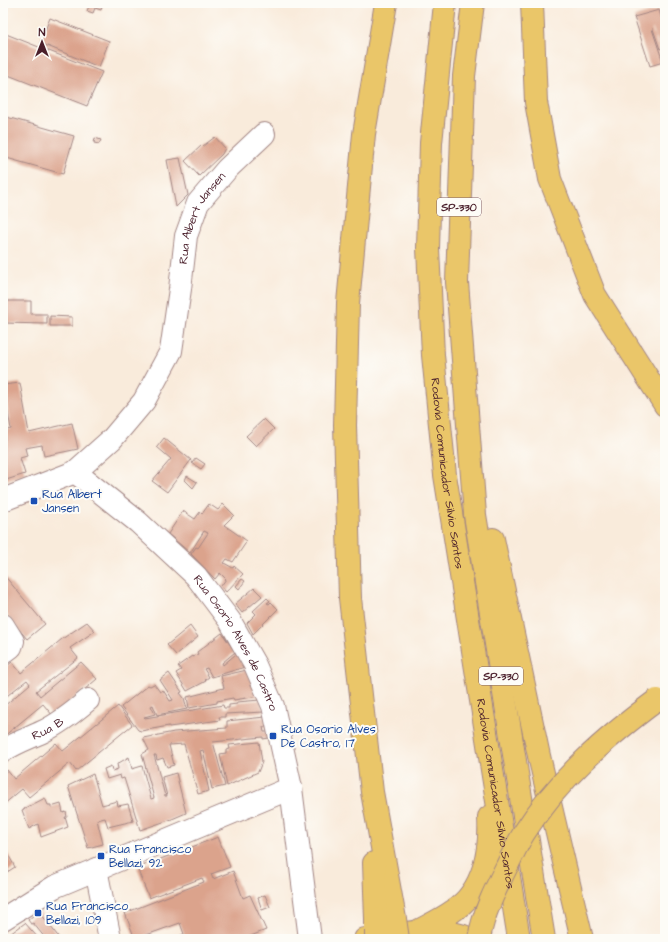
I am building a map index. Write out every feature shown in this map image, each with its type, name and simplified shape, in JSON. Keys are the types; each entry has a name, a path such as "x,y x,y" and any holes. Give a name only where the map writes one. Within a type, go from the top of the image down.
{"highway":[{"path":"386,3 364,134 348,303 345,425 350,598 372,792 393,929"},
{"name":"Rodovia Comunicador Silvio Santos","path":"445,3 431,151 428,248 434,355 445,475 519,939"},
{"name":"Rodovia Comunicador Silvio Santos","path":"473,3 464,76 458,259 458,282 467,412 475,515 544,939"},
{"path":"532,3 536,102 550,178 595,295 665,404"},
{"path":"467,412 537,748 582,939"},
{"path":"479,939 481,928 496,887 524,833 564,781 616,731 661,698"},
{"path":"365,939 454,911 473,892 485,865 490,835 486,735"},
{"path":"393,929 462,934 472,939"}],"street":[{"name":"Rua Albert Jansen","path":"3,500 75,472 112,439 144,401 171,351 186,236 198,203 227,169 264,134"},
{"name":"Rua Osorio Alves de Castro","path":"75,472 138,522 196,576 230,621 255,665 273,706 291,788 310,939"},
{"path":"3,625 13,641 11,647 3,653"},
{"name":"Rua B","path":"3,751 60,722 88,700"},
{"path":"3,919 54,887 291,788"},
{"path":"96,869 110,939"}],"building":[{"path":"79,3 103,3 101,10 95,8 93,13 87,11 89,6"},
{"path":"659,10 665,30 665,47 660,49 652,29 663,62 650,66 634,17"},
{"path":"50,18 109,41 99,67 40,43"},
{"path":"6,34 102,72 87,106 3,73 3,42"},
{"path":"3,116 74,136 63,174 3,157"},
{"path":"215,137 225,148 222,154 199,176 185,161 202,145 203,146"},
{"path":"95,138 101,140 99,144 94,143"},
{"path":"180,158 188,195 176,207 167,160"},
{"path":"3,301 31,301 31,314 47,314 47,324 3,323"},
{"path":"50,316 72,317 72,326 50,326"},
{"path":"20,383 29,433 72,423 78,449 44,456 42,445 25,448 27,456 20,458 25,474 3,481 3,439 5,439 3,431 11,429 3,385"},
{"path":"264,419 274,429 256,446 246,436"},
{"path":"164,438 191,460 167,492 152,481 171,459 157,447"},
{"path":"196,458 205,464 201,469 192,463"},
{"path":"187,476 197,482 193,488 185,480"},
{"path":"209,504 218,510 223,504 234,515 224,525 247,541 233,562 227,559 224,563 233,568 234,566 243,574 226,592 221,586 226,579 220,573 215,579 191,554 196,547 198,548 208,533 204,531 190,553 168,534 183,511 195,519 200,512 202,514"},
{"path":"3,574 45,624 27,639 3,610"},
{"path":"242,579 245,581 239,589 236,586"},
{"path":"254,588 262,596 242,613 235,604"},
{"path":"267,598 270,601 267,603 269,604 271,602 278,609 253,634 247,623 256,614 253,611"},
{"path":"87,622 95,631 70,648 78,658 36,691 40,696 81,662 97,679 53,716 43,704 3,737 3,707 30,684 27,680 3,699 3,669 12,662 21,673 62,639"},
{"path":"190,626 198,637 176,655 167,645"},
{"path":"222,633 235,652 222,663 223,665 236,654 245,667 212,677 207,668 204,669 209,677 205,680 206,681 187,691 176,673 181,670 178,666 192,656 193,657 198,654 197,652"},
{"path":"247,670 259,696 234,700 233,698 217,701 217,703 189,708 187,697 224,688 221,676"},
{"path":"169,673 182,692 180,693 184,698 187,709 157,715 153,705 151,706 155,714 144,717 145,718 223,705 224,708 229,708 229,705 237,704 237,702 260,700 264,712 225,714 225,717 219,717 220,720 141,731 138,730 121,707 148,685 150,686 154,684 160,692 163,690 170,701 173,700 160,680"},
{"path":"118,706 132,725 76,771 70,763 29,797 22,789 3,805 3,774 7,770 14,779 56,743 63,751"},
{"path":"265,717 267,727 263,727 264,732 268,732 269,738 263,739 263,737 213,742 225,786 212,789 203,750 200,751 209,791 198,794 184,744 169,745 174,765 167,767 163,758 157,760 156,755 154,755 165,796 167,796 162,777 176,773 186,813 172,819 140,830 124,778 121,779 120,775 107,779 104,769 111,766 112,771 118,769 117,764 129,757 132,769 142,766 151,799 154,798 142,754 149,750 143,738 174,732 227,728 227,721"},
{"path":"259,742 262,762 258,772 227,786 220,754 226,753 226,750 230,749 229,745"},
{"path":"93,774 102,805 117,801 118,806 128,804 133,821 108,827 105,818 97,820 103,844 88,848 68,786"},
{"path":"45,798 48,805 51,805 51,807 61,804 63,813 66,812 67,817 65,817 68,827 41,837 38,824 29,829 22,810"},
{"path":"218,837 230,867 211,874 213,879 233,871 243,898 250,895 266,930 243,939 170,939 184,934 180,923 135,939 125,913 204,882 202,878 149,898 137,868"},
{"path":"3,845 15,867 4,874 3,873"},
{"path":"265,895 270,907 262,910 258,898"},
{"path":"39,911 60,939 46,939 33,923 31,924 28,920"},
{"path":"25,923 39,939 14,939 10,934"}],"place":[{"name":"Rua Albert Jansen","path":"34,501"},
{"name":"Rua Osorio Alves De Castro, 17","path":"273,736"},
{"name":"Rua Francisco Bellazi, 92","path":"101,856"},
{"name":"Rua Francisco Bellazi, 109","path":"38,913"}]}
